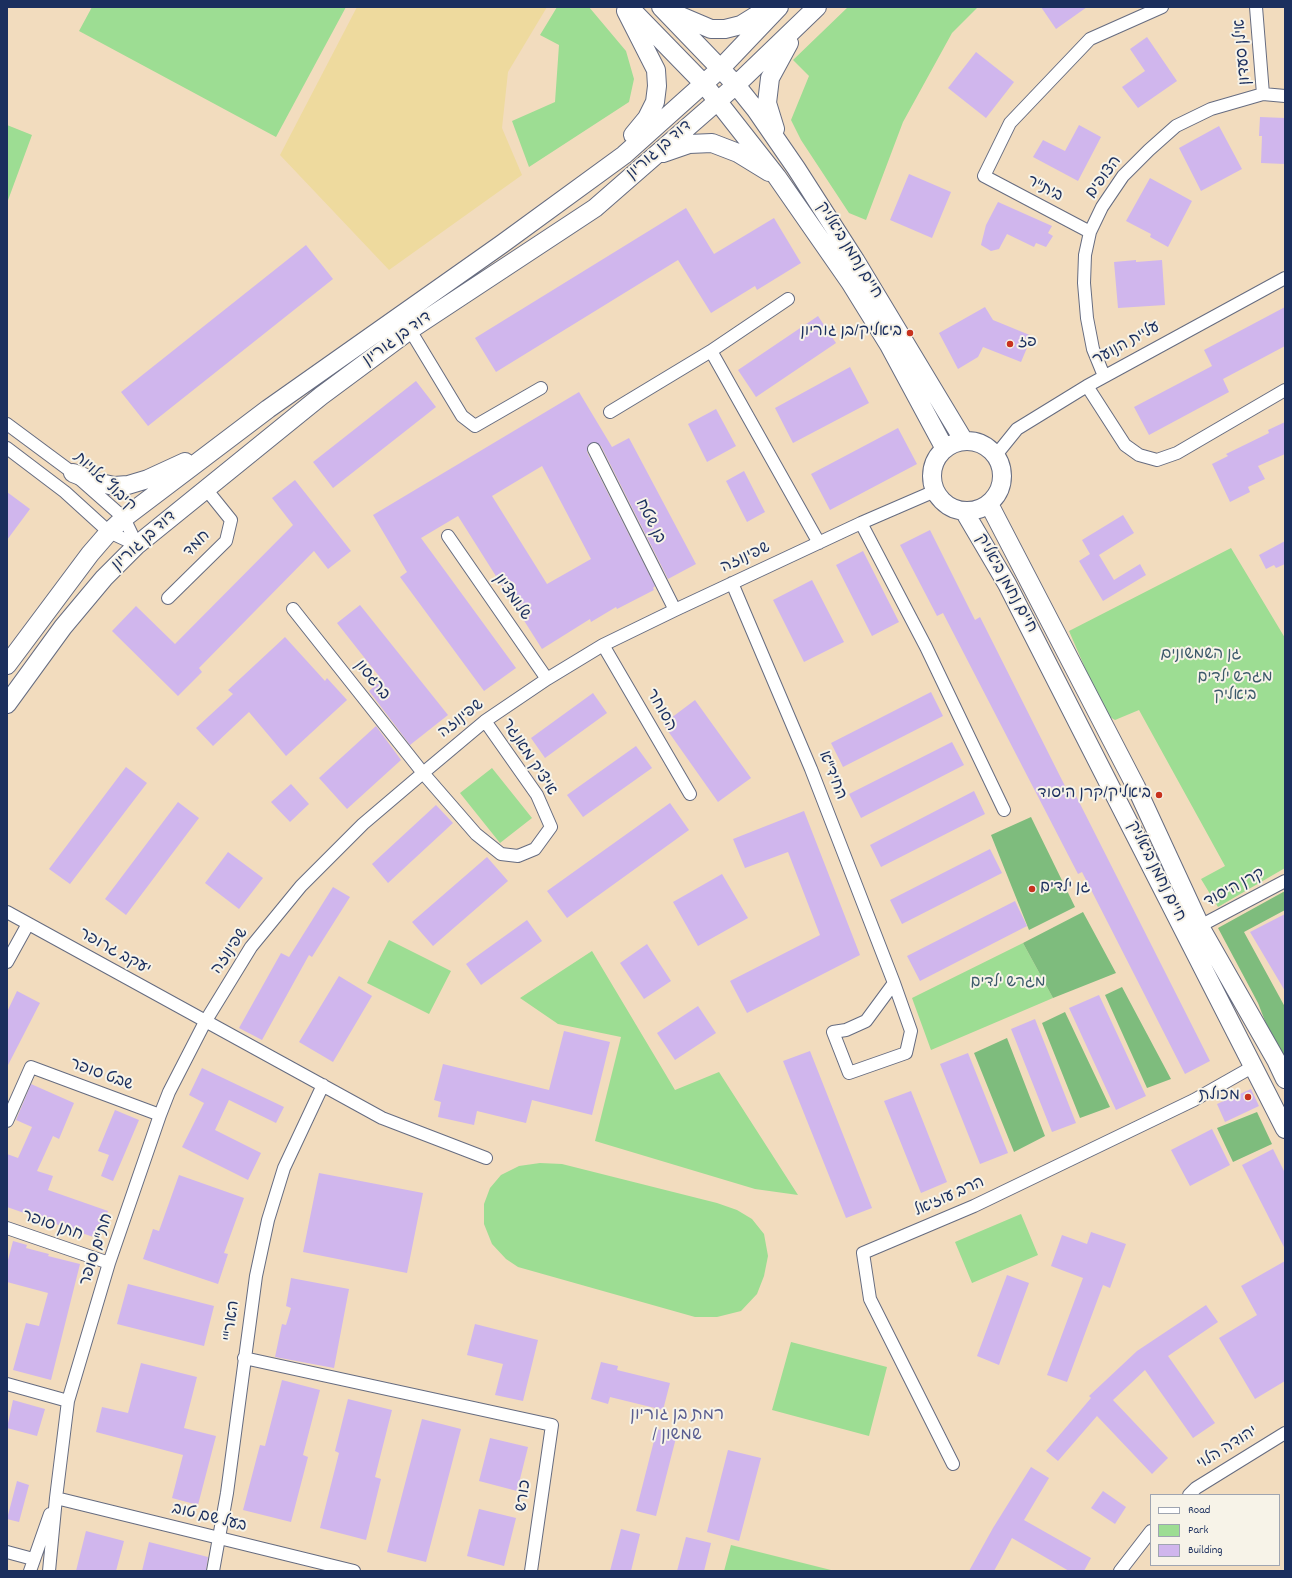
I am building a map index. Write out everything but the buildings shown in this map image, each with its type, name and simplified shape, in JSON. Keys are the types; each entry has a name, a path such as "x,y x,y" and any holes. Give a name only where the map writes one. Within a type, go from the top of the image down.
{"main road":[{"path":"599,174 647,118 656,97 656,70 624,7"},
{"name":"חיים נחמן ביאליק","path":"629,7 718,100 777,177 854,288 889,345 945,449"},
{"path":"661,7 711,29 725,29 741,25 770,7"},
{"name":"חיים נחמן ביאליק","path":"661,7 736,85 756,110 796,168 855,260 964,441"},
{"name":"דוד בן גוריון","path":"7,665 90,554 109,532 124,518 268,409 502,244 624,155 704,84 779,7"},
{"path":"796,168 770,117 767,103 768,90 770,78 777,62 814,10"},
{"name":"דוד בן גוריון","path":"7,704 63,627 104,578 137,545 321,396 410,330 595,208 736,85 814,10"},
{"path":"657,155 688,144 712,143 738,153 777,177"},
{"path":"964,441 976,442 987,447 996,455 1001,465 1001,486 996,496 989,504 977,510 964,511 947,505 942,501 936,491 932,480 933,469 937,458 945,449 964,441"},
{"path":"73,473 96,482 114,486 128,485 148,479 215,449"},
{"name":"חיים נחמן ביאליק","path":"989,504 1136,787 1200,926 1276,1060 1285,1079"},
{"name":"חיים נחמן ביאליק","path":"964,511 1007,584 1285,1129"}],"street":[{"name":"בית\"ר","path":"1090,232 984,176 1010,123 1090,39 1162,7"},
{"name":"אילן סעדון","path":"1256,7 1263,94"},
{"name":"הצופים","path":"1104,376 1093,348 1087,318 1084,282 1085,255 1090,232 1102,207 1123,176 1148,150 1176,126 1211,109 1263,94 1285,96"},
{"name":"עליית הנוער","path":"996,455 1017,429 1087,386 1285,278"},
{"path":"610,412 711,351 788,299"},
{"path":"410,330 462,416 475,426 541,388"},
{"path":"711,351 819,543"},
{"path":"1087,386 1125,445 1139,455 1157,460 1177,453 1285,390"},
{"name":"קיבוץ גלויות","path":"7,424 73,473 124,518 137,545"},
{"name":"קיבוץ גלויות","path":"7,448 65,492 109,532 137,545"},
{"name":"בן שטח","path":"594,449 675,610"},
{"name":"חמד","path":"168,598 226,541 231,520 206,489"},
{"name":"שפינוזה","path":"205,1022 251,947 301,886 363,824 485,721 547,679 603,645 861,523 936,491"},
{"path":"861,523 926,647 1004,810"},
{"name":"שלומציון","path":"448,536 547,679"},
{"name":"החיד\"א","path":"732,583 811,769 894,983 911,1031 906,1054 849,1073 833,1032 846,1030 866,1021 894,983"},
{"name":"ברגסון","path":"293,610 423,773"},
{"name":"הסוחר","path":"603,645 690,794"},
{"name":"איציק מאנגר","path":"423,773 476,834 501,854 518,856 535,849 550,826 537,795 485,721"},
{"name":"קרן היסוד","path":"1200,926 1285,881"},
{"name":"יעקב גרופר","path":"7,912 382,1118 486,1158"},
{"path":"7,962 28,924"},
{"name":"חת\"ם סופר","path":"49,1571 68,1401 109,1263 160,1115 169,1092 205,1022"},
{"name":"הרב עוזיאל","path":"953,1464 870,1299 863,1253 974,1206 1194,1100 1254,1066"},
{"name":"שבט סופר","path":"7,1121 31,1068 160,1115"},
{"name":"האר\"י","path":"213,1571 220,1538 256,1276 268,1220 284,1168 324,1086"},
{"name":"חתן סופר","path":"7,1228 109,1263"},
{"name":"כורש","path":"244,1358 552,1425 531,1571"},
{"path":"7,1384 68,1401"},
{"name":"יהודה הלוי","path":"1190,1494 1196,1488 1285,1433"},
{"name":"חת\"ם סופר","path":"30,1571 33,1559 56,1498"},
{"name":"בעל שם טוב","path":"56,1498 354,1571"},
{"path":"1120,1571 1150,1532"},
{"path":"7,1552 33,1559"}],"green space":[{"path":"92,7 346,7 276,137 79,31"},
{"path":"557,7 589,7 626,51 634,79 629,102 529,167 512,121 555,102 559,45 540,35"},
{"path":"848,7 978,7 952,33 903,122 866,220 849,213 801,140 791,120 809,76 793,60"},
{"path":"7,125 32,135 7,203"},
{"name":"גן השמשונים","path":"1231,548 1285,638 1285,868 1218,907 1201,879 1225,866 1139,710 1115,720 1105,714 1069,631"},
{"path":"492,768 532,818 500,843 460,793"},
{"path":"1031,817 1075,907 1029,930 991,835"},
{"path":"1285,891 1285,910 1244,932 1285,1007 1285,1064 1270,1034 1258,1003 1218,928"},
{"path":"1083,912 1116,973 1053,998 1023,943"},
{"path":"389,940 451,971 429,1014 367,983"},
{"name":"מגרש ילדים","path":"1023,943 1053,998 931,1050 912,998"},
{"path":"592,951 675,1090 719,1072 798,1195 755,1189 595,1141 621,1037 558,1024 520,998"},
{"path":"1122,987 1171,1079 1147,1088 1105,995"},
{"path":"1065,1012 1110,1107 1080,1118 1042,1023"},
{"path":"1007,1038 1045,1136 1014,1152 974,1053"},
{"path":"1257,1112 1272,1144 1233,1162 1217,1128"},
{"path":"540,1163 562,1164 717,1203 737,1210 752,1219 764,1234 768,1256 764,1276 757,1294 741,1311 717,1317 695,1317 518,1267 506,1259 492,1244 484,1224 484,1204 490,1188 501,1175 519,1166"},
{"path":"1021,1214 1038,1255 972,1283 955,1242"},
{"path":"791,1342 887,1367 869,1436 772,1410"},
{"path":"731,1545 835,1571 724,1571"}],"sand":[{"path":"357,7 547,7 508,72 502,128 522,175 389,270 280,155"}],"place":[{"name":"ביאליק/בן גוריון","path":"910,333"},
{"name":"פז","path":"1010,344"},
{"name":"ביאליק/קרן היסוד","path":"1159,795"},
{"name":"גן ילדים","path":"1032,889"},
{"name":"מכולת","path":"1248,1097"}],"district":[{"name":"רמת בן גוריון / שמשון","path":"677,1427"}],"park label":[{"name":"מגרש ילדים ביאליק","path":"1235,688"}]}
